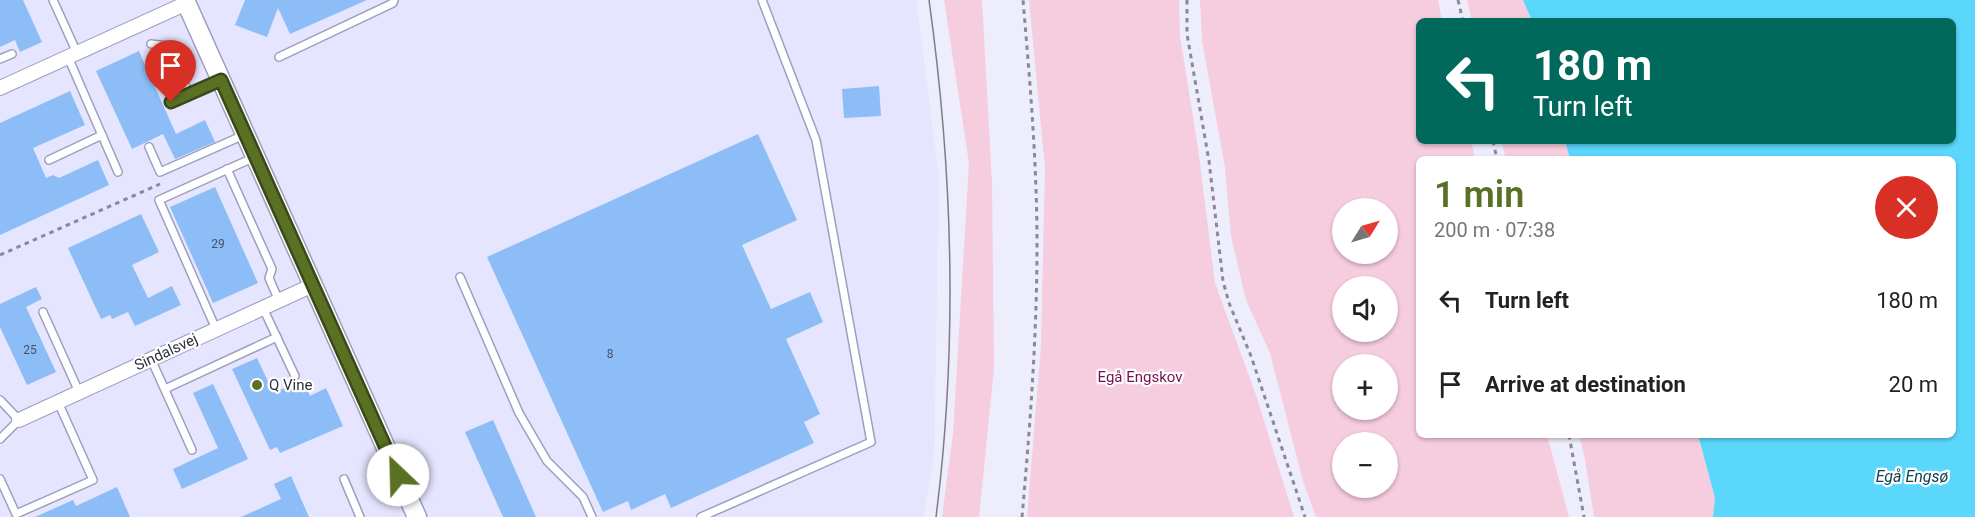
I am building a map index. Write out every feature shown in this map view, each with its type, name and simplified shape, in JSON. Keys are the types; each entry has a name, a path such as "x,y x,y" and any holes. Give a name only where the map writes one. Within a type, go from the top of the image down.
{"street":[{"path":"0,88 186,2 417,517"},
{"name":"Sindalsvej","path":"19,420 313,285"}],"lane":[{"path":"53,0 102,135 118,172"},
{"path":"279,57 393,3 394,0"},
{"path":"701,517 871,442 816,140 762,0"},
{"path":"151,44 168,46 189,94"},
{"path":"0,59 12,54"},
{"path":"171,102 221,80"},
{"path":"49,160 102,135"},
{"path":"148,147 160,172 245,135"},
{"path":"216,329 159,200 255,157"},
{"path":"227,169 272,269 269,278 279,301"},
{"path":"460,277 519,413 547,461 583,496 592,517"},
{"path":"263,308 295,376"},
{"path":"43,312 79,392"},
{"path":"165,389 277,338"},
{"path":"151,359 192,450"},
{"path":"0,400 19,420 0,439"},
{"path":"0,479 16,514 93,480 58,402"},
{"path":"344,479 360,517"}],"path":[{"path":"1022,517 1032,374 1037,246 1034,124 1023,0"},
{"path":"1187,0 1187,34 1209,161 1223,281 1229,303 1251,356 1305,517"},
{"path":"1458,0 1462,18"},
{"path":"0,255 163,183"},
{"path":"1570,438 1584,517"}],"shaded area":[{"path":"0,0 916,0 939,176 934,460 923,517 0,517"}],"green space":[{"path":"944,0 982,0 992,183 994,368 979,517 942,517 953,434 969,163"},
{"name":"Egå Engskov","path":"1029,0 1179,0 1180,36 1198,148 1215,283 1256,395 1294,517 1027,517 1041,346 1045,168"},
{"path":"1200,0 1438,0 1441,18 1416,18 1416,144 1472,144 1474,156 1416,156 1416,438 1548,438 1569,517 1316,517 1303,481 1270,353 1246,300 1231,236 1225,168 1202,41"},
{"path":"1467,0 1523,0 1531,18 1471,18"},
{"path":"1502,144 1566,144 1569,156 1505,156"},
{"path":"1580,438 1699,438 1715,498 1713,517 1594,517"}],"water":[{"name":"Egå Engsø","path":"1523,0 1975,0 1975,517 1713,517 1715,498 1699,438 1956,438 1956,156 1569,156 1566,144 1956,144 1956,18 1531,18"}],"building":[{"path":"0,0 23,0 42,42 20,52 15,40 0,47"},
{"path":"245,0 367,0 290,34 278,8 267,37 235,25"},
{"path":"139,51 145,65 164,56 175,78 155,87 176,134 205,120 215,142 175,159 163,134 132,149 96,71"},
{"path":"879,86 881,116 844,118 842,89"},
{"path":"70,91 85,125 33,148 46,178 53,175 59,178 98,160 109,185 0,235 0,123"},
{"path":"758,134 797,220 742,245 771,309 810,292 823,322 786,339 820,414 804,422 814,443 671,508 665,494 631,510 628,501 603,512 487,257"},
{"path":"215,187 258,283 213,303 170,207"},
{"path":"141,214 159,252 132,265 148,298 172,286 181,305 135,326 128,312 112,319 110,315 101,319 68,248"},
{"path":"36,287 42,299 26,307 56,372 27,385 0,327 0,304"},
{"path":"257,358 275,392 303,380 310,396 326,388 343,426 280,453 277,447 270,450 232,369"},
{"path":"213,384 248,459 182,489 173,469 218,448 193,393"},
{"path":"493,420 536,517 503,517 465,432"},
{"path":"291,476 309,517 241,517 281,499 274,484"},
{"path":"117,487 130,517 35,517 73,500 76,506"}],"tram line":[{"path":"929,0 943,129 950,258 948,388 936,517"}],"place":[{"name":"Q Vine","path":"257,385"}],"route":[{"path":"171,102 221,80 398,475"}]}
